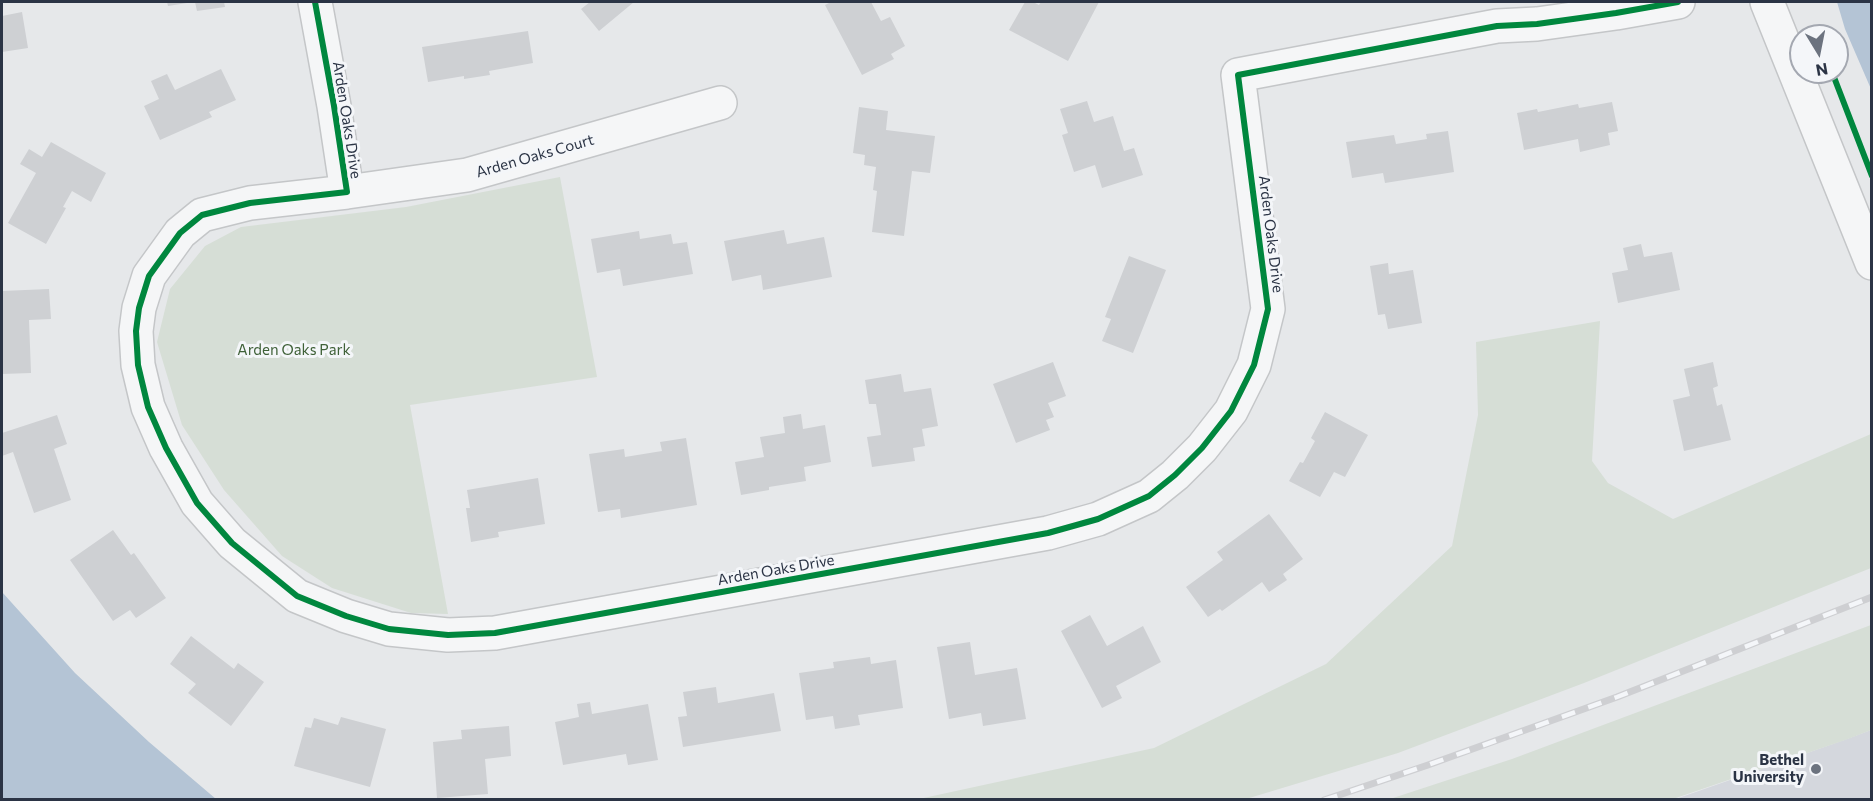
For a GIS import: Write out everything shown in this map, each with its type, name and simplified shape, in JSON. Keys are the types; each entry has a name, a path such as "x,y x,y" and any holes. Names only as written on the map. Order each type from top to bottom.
{"street":[{"name":"Arden Oaks Drive","path":"315,2 347,192 250,203 220,210 202,215 180,233 149,276 139,308 136,331 138,365 148,407 166,448 197,503 232,543 297,596 346,616 389,629 447,635 495,633 1048,533 1098,519 1149,496 1175,475 1202,448 1231,411 1254,365 1268,309 1238,75 1497,26 1537,24 1678,2"},
{"path":"1767,2 1872,263"},
{"name":"Arden Oaks Court","path":"347,192 467,175 720,103"}],"shaded area":[{"name":"Bethel University","path":"1871,730 1871,799 1673,800 1847,739"}],"green space":[{"name":"Arden Oaks Park","path":"560,177 597,377 410,405 448,614 411,613 332,588 282,556 224,490 182,425 157,342 170,289 205,246 241,227 406,207"},
{"path":"1600,321 1592,461 1608,483 1673,519 1871,434 1871,568 1584,683 1398,753 1246,799 919,799 1154,748 1326,664 1452,546 1478,415 1476,342"},
{"path":"1871,625 1871,730 1848,739 1673,799 1390,799 1512,759"}],"water":[{"path":"1837,2 1871,2 1871,89 1849,38 1849,24 1844,24"},
{"path":"2,592 75,673 149,742 216,799 2,799"}],"building":[{"path":"167,2 187,2 187,3 168,6"},
{"path":"195,2 224,2 225,7 197,11"},
{"path":"590,2 634,2 599,31 581,9"},
{"path":"831,2 871,2 881,21 890,17 905,46 891,54 894,59 862,75 825,5"},
{"path":"1025,2 1039,5 1041,2 1099,2 1068,61 1009,30"},
{"path":"22,12 28,48 2,52 2,16"},
{"path":"528,31 533,63 489,71 490,75 464,79 464,76 428,82 422,47"},
{"path":"221,69 236,100 209,112 212,117 160,140 144,106 159,99 151,81 167,74 175,90"},
{"path":"1087,101 1094,122 1113,116 1124,151 1134,148 1143,175 1102,188 1095,165 1074,172 1062,135 1068,133 1060,109"},
{"path":"1612,102 1618,131 1608,133 1610,145 1580,152 1578,139 1524,150 1517,113 1537,109 1538,112 1578,104 1579,108"},
{"path":"859,107 888,111 886,130 935,136 930,173 912,171 904,236 872,232 877,191 873,190 876,167 864,165 865,155 853,153"},
{"path":"1448,131 1454,172 1385,183 1383,173 1352,178 1346,142 1394,135 1396,144 1427,139 1426,134"},
{"path":"51,142 106,173 91,202 72,191 63,207 66,208 46,244 8,223 36,173 20,164 29,149 42,157"},
{"path":"784,230 787,244 824,237 832,277 763,290 761,275 732,281 724,241"},
{"path":"639,231 640,239 671,234 673,244 687,242 693,274 623,286 620,269 597,273 591,239"},
{"path":"1641,244 1644,257 1672,252 1680,290 1618,303 1612,273 1628,270 1623,248"},
{"path":"1129,256 1166,270 1133,353 1102,341 1111,319 1105,317"},
{"path":"1388,263 1389,274 1413,270 1422,323 1388,329 1385,314 1378,315 1370,266"},
{"path":"49,289 51,319 29,320 31,373 2,374 2,291"},
{"path":"1053,362 1066,396 1048,403 1054,417 1046,420 1050,430 1016,443 993,384"},
{"path":"1713,362 1718,386 1713,388 1717,406 1722,404 1731,440 1684,451 1673,400 1690,396 1684,369"},
{"path":"901,374 904,392 931,388 938,426 922,429 925,446 913,448 915,461 872,467 867,437 881,435 876,404 869,404 865,380"},
{"path":"1325,412 1368,435 1345,477 1334,472 1320,497 1289,481 1300,462 1303,463 1315,441 1311,438"},
{"path":"801,414 803,429 825,425 831,462 804,467 806,481 769,487 769,490 741,495 735,462 764,457 760,437 785,433 783,417"},
{"path":"57,415 67,444 54,449 71,500 34,513 13,452 2,456 2,433"},
{"path":"686,438 697,505 621,518 620,509 598,512 589,454 624,449 625,457 662,451 660,442"},
{"path":"538,478 545,524 498,532 499,537 471,542 466,508 470,508 467,490"},
{"path":"1269,514 1303,559 1283,574 1287,580 1269,592 1262,582 1222,611 1220,609 1208,617 1186,587 1223,560 1217,552"},
{"path":"113,530 131,555 134,553 166,598 136,618 130,610 113,621 70,560"},
{"path":"1090,615 1107,646 1143,626 1161,662 1116,686 1122,698 1102,708 1061,631"},
{"path":"191,636 234,669 238,663 264,682 231,726 188,693 196,684 170,664"},
{"path":"970,642 975,675 1017,668 1026,719 983,726 981,713 949,719 937,647"},
{"path":"870,657 871,664 896,660 903,708 858,715 860,725 835,729 833,716 806,720 799,673 834,668 833,662"},
{"path":"716,687 718,703 774,693 781,731 683,747 678,717 687,716 683,692"},
{"path":"590,702 592,714 648,704 658,760 628,765 626,754 563,765 555,722 579,717 577,704"},
{"path":"341,717 386,729 370,787 294,766 305,727 311,728 314,718 338,725"},
{"path":"509,726 511,756 485,759 488,794 437,798 433,742 462,739 461,730"}],"railway":[{"path":"1324,800 1617,697 1872,597"}],"cycle path":[{"path":"315,2 347,192 250,203 202,215 180,233 149,276 139,308 136,331 138,365 148,407 166,448 197,503 232,543 297,596 346,616 389,629 448,635 495,633 1048,533 1098,519 1149,496 1175,475 1202,448 1231,411 1254,365 1268,309 1238,75 1497,26 1537,24 1678,2"},
{"path":"1837,84 1872,176"}],"place":[{"name":"Bethel University","path":"1816,769"}]}
